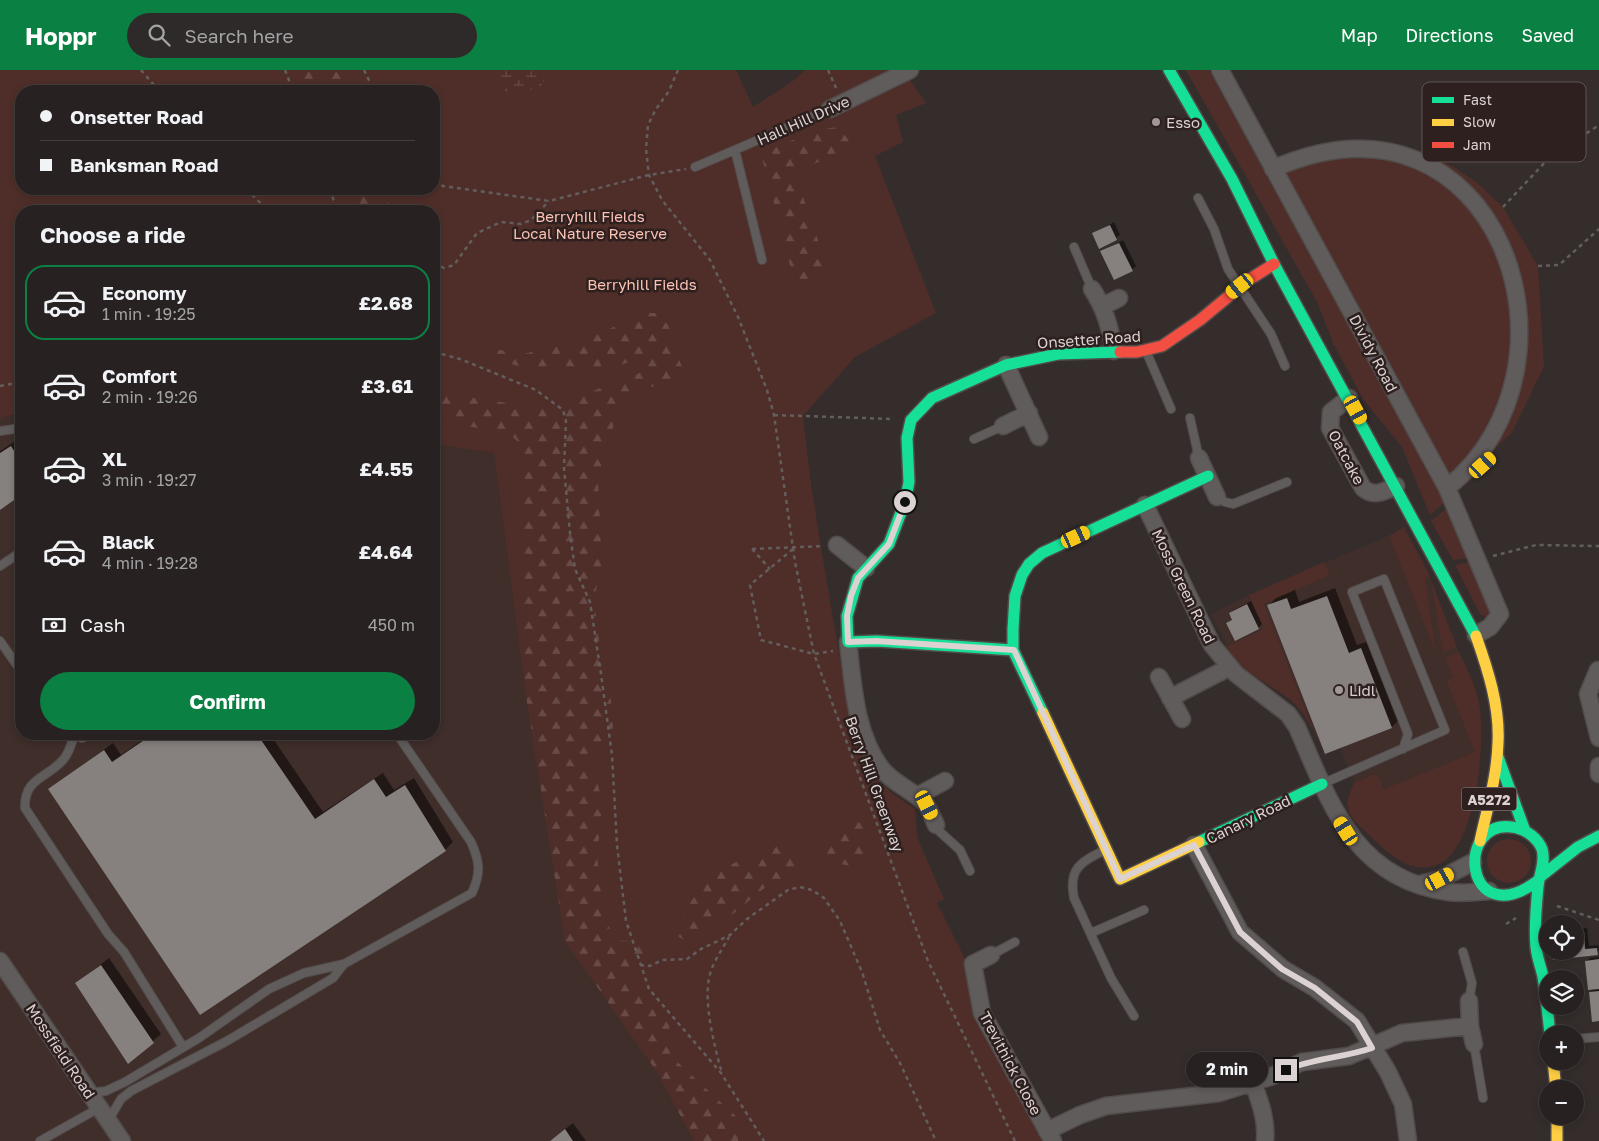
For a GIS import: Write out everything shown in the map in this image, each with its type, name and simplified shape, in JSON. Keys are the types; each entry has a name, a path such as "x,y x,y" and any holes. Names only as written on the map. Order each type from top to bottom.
{"street":[{"name":"Hall Hill Drive","path":"836,106 910,70"},
{"name":"A5272","path":"1169,70 1232,180 1274,264 1349,398 1476,635 1490,680 1498,757 1480,841 1473,862"},
{"name":"Dividy Road","path":"1220,70 1447,488 1500,614 1490,628 1476,635"},
{"path":"1273,169 1313,152 1360,146 1386,147 1422,155"},
{"path":"1444,162 1482,187"},
{"name":"Onsetter Road","path":"911,420 932,398 1006,365 1058,354 1145,350 1162,346 1178,336 1240,286 1274,264"},
{"path":"1092,289 1103,306 1110,324 1114,351"},
{"path":"1103,306 1119,298"},
{"path":"1006,365 1039,437"},
{"name":"Oatcake","path":"1349,398 1331,412 1330,428 1363,488 1369,493 1376,494 1396,486"},
{"path":"1003,426 1029,413"},
{"path":"911,420 907,438 909,482 905,502 889,544 858,578 851,596 847,616 848,642 857,712 868,744 881,768 895,782 927,805 936,825"},
{"path":"1447,488 1483,465 1506,440"},
{"path":"1200,458 1217,497"},
{"name":"Canary Road","path":"1208,476 1042,553 1028,566 1020,584 1012,616 1014,650 1120,879 1322,784"},
{"name":"Moss Green Road","path":"1145,505 1212,645 1236,674 1288,714 1297,727 1336,814 1360,847 1389,872 1402,880 1449,893 1500,897"},
{"path":"838,545 866,568"},
{"path":"848,642 876,641 1014,650"},
{"path":"1170,698 1230,667"},
{"path":"1598,670 1588,694 1599,738"},
{"path":"1159,677 1182,719"},
{"name":"A5272","path":"1498,757 1525,831"},
{"path":"1599,766 1599,774"},
{"path":"916,796 945,781"},
{"name":"A5272","path":"1480,841 1487,834 1506,827 1525,831 1549,845"},
{"path":"1416,885 1440,879 1473,862 1478,880 1500,897 1525,893 1578,846 1599,836"},
{"path":"1194,845 1240,932 1282,969 1315,988 1357,1022 1388,1072 1403,1104 1408,1141"},
{"path":"1549,1025 1536,945 1539,879 1549,845 1578,846"},
{"path":"1522,924 1536,945"},
{"name":"Trevithick Close","path":"991,955 970,957 982,1013 1050,1136"},
{"name":"Mossfield Road","path":"0,961 122,1141"},
{"path":"1469,1001 1470,1026 1474,1044"},
{"path":"1050,1136 1080,1115 1106,1106 1219,1093 1253,1082 1302,1062 1349,1056 1372,1048 1402,1033 1470,1026"},
{"path":"1253,1082 1262,1107 1266,1130 1265,1141"},
{"path":"1557,1125 1557,1141"}],"lane":[{"name":"Hall Hill Drive","path":"695,168 836,106"},
{"path":"735,150 762,260"},
{"path":"1198,198 1214,229 1228,269 1271,334 1285,366"},
{"path":"1074,247 1092,289"},
{"path":"1145,350 1171,409"},
{"path":"1190,418 1200,458"},
{"path":"974,439 1003,426"},
{"path":"0,432 15,429"},
{"path":"1217,497 1233,504 1287,482"},
{"path":"0,566 15,556"},
{"path":"1322,784 1403,749 1445,730 1384,579 1352,592 1408,734 1403,749"},
{"path":"0,642 15,663"},
{"path":"71,740 65,758 28,786 25,795 25,808 108,934 124,952 183,1047"},
{"path":"89,1093 106,1091 126,1082 277,985 326,966 344,964 472,893 479,878 478,856 471,842 401,740"},
{"path":"936,825 940,832 960,850 970,872"},
{"path":"1106,849 1079,865 1073,875 1074,898 1111,978 1134,1016"},
{"path":"1091,933 1144,910"},
{"path":"991,955 1015,942"},
{"path":"1463,952 1472,983 1469,1001"},
{"path":"40,1141 104,1114 131,1091 227,1041 333,978 344,964"},
{"path":"1584,1039 1599,1037"},
{"path":"1474,1044 1483,1098"}],"path":[{"path":"141,70 154,85"},
{"path":"285,70 291,85"},
{"path":"364,70 371,85"},
{"path":"649,176 646,150 648,125 656,108 669,91 678,70"},
{"path":"828,70 836,106"},
{"path":"1586,134 1599,125"},
{"path":"1503,207 1545,162"},
{"path":"440,185 549,201 649,176 695,168"},
{"name":"Berry Hill Greenway","path":"649,176 662,200 710,260 738,317 767,390 774,415 793,549 814,654 928,961 1015,1141"},
{"path":"252,195 262,205"},
{"path":"440,266 444,268 454,266 477,233 501,222 521,224 531,220 549,201"},
{"path":"1538,266 1559,265 1599,229"},
{"path":"440,354 460,359 536,390 563,410 566,421 564,468 571,542 575,569 590,602 612,755 617,845 626,921 649,989 721,1073 764,1141"},
{"path":"0,386 15,383"},
{"path":"774,415 911,420"},
{"path":"1477,560 1536,544 1599,546"},
{"path":"770,569 752,550 838,545"},
{"path":"793,549 750,585 761,640 814,654"},
{"path":"640,965 650,966 662,960 687,959 701,949 730,935 788,890 800,887 812,890 824,898 840,921 862,972 880,1030 900,1063 936,1141"},
{"path":"721,1073 713,1042 708,985 714,963 730,935"}],"shaded area":[{"path":"15,414 15,740 440,740 440,445 494,453 525,690 657,1072 694,1141 0,1141 0,418"},
{"path":"1404,527 1430,576 1459,652 1445,657 1453,677 1446,680 1476,752 1384,789 1377,773 1354,783 1340,748 1325,754 1302,711 1292,701 1243,669 1233,659 1211,614 1249,595 1388,536"}],"green space":[{"name":"Berryhill Fields","path":"0,70 736,70 753,107 793,81 805,70 903,70 926,103 896,115 903,142 875,156 936,313 855,357 803,416 809,470 844,683 855,733 873,773 889,790 915,809 917,837 944,899 937,903 969,967 1044,1141 694,1141 657,1072 565,941 525,690 494,453 440,445 440,205 15,205 15,414 0,418"},
{"path":"300,70 356,70 363,85 305,85"},
{"path":"489,70 548,70 542,85 520,95 505,91"},
{"path":"1186,70 1209,70 1445,502 1430,515 1402,447 1363,399 1333,343 1317,302"},
{"path":"840,127 852,146 795,173 829,273 796,288 761,154 818,129"},
{"path":"1361,145 1386,147 1422,155 1422,162 1444,162 1475,181 1503,207 1538,266 1544,367 1511,434 1447,488 1273,169"},
{"path":"356,195 386,195 389,205 356,205"},
{"path":"643,313 657,313 669,326 683,368 678,381 646,388 622,406 614,418 612,438 603,458 598,481 602,567 597,582 596,616 613,714 613,737 592,762 603,805 597,854 603,915 615,940 655,943 626,970 639,993 669,1020 671,1056 739,1119 738,1141 694,1141 657,1072 565,941 525,690 522,541 523,447 511,435 440,420 440,393 546,409 650,369 641,359 594,372 541,371 485,358 478,346 523,354 586,340"},
{"path":"1447,508 1469,558 1453,560 1431,521"},
{"path":"1404,527 1430,576 1425,578 1436,653 1389,536"},
{"path":"1324,562 1330,575 1264,604 1312,728 1291,700 1248,671 1227,647 1264,629 1249,595"},
{"path":"1471,562 1490,612 1486,617 1480,614 1455,565"},
{"path":"1431,581 1457,647 1443,652"},
{"path":"1459,652 1477,694 1480,711 1480,758 1472,810 1464,833 1454,851 1441,863 1431,867 1411,865 1393,856 1359,826 1349,812 1348,798 1354,783 1377,773 1384,789 1475,752 1446,680 1453,677 1445,657"},
{"path":"855,820 865,826 866,847 858,861 852,865 845,865 836,861 827,853 829,840 846,821"},
{"path":"1505,839 1513,839 1525,845 1531,861 1525,877 1513,883 1505,883 1493,877 1487,865 1487,857 1493,845"},
{"path":"770,844 789,847 798,858 791,875 763,889 733,914 701,930 686,941 677,936 686,909 708,877"}],"building":[{"path":"1110,225 1117,240 1099,249 1092,233"},
{"path":"1119,243 1133,271 1114,280 1100,251"},
{"path":"11,446 15,452 15,499 0,510 0,453"},
{"name":"Lidl","path":"1327,596 1349,653 1361,648 1392,728 1325,754 1267,605 1287,598 1291,609"},
{"path":"1247,604 1259,629 1235,641 1226,623 1232,620 1229,613"},
{"path":"144,740 261,740 315,819 374,779 386,797 405,785 446,851 200,1015 48,789 104,750 112,762"},
{"path":"1584,931 1585,949 1597,948 1598,955 1584,957"},
{"path":"1599,959 1599,989 1588,990 1585,961"},
{"path":"101,965 154,1043 128,1064 75,983"},
{"path":"1599,991 1599,1021 1592,1022 1589,992"},
{"path":"565,1129 573,1141 550,1141"}],"traffic: fast":[{"path":"1169,70 1232,179 1274,264 1476,636"},
{"path":"1013,650 877,641 848,642 847,616 858,578 889,544 905,502 909,482 907,438 911,420 932,398 1006,365 1058,354 1120,352"},
{"path":"1043,713 1013,650 1015,596 1022,575 1029,564 1042,553 1208,476"},
{"path":"1498,757 1525,831"},
{"path":"1199,842 1322,784"},
{"path":"1539,880 1514,894 1495,894 1482,885 1476,870 1476,853 1483,838 1496,828 1517,828 1532,836 1542,849 1543,859 1537,894 1535,940 1543,977 1549,1025"},
{"path":"1540,877 1578,847 1599,836"}],"traffic: slow":[{"path":"1476,636 1492,689 1498,729 1496,768 1480,841"},
{"path":"1043,713 1120,879 1199,842"},
{"path":"1554,1070 1555,1080"},
{"path":"1557,1125 1557,1141"}],"traffic: jam":[{"path":"1120,352 1137,352 1162,346 1200,320 1247,281 1274,264"}],"place":[{"name":"Esso","path":"1156,122"},
{"name":"Lidl","path":"1339,690"}],"route":[{"path":"905,502 889,544 858,578 851,596 847,616 848,642 876,641 1014,650 1120,879 1194,845 1229,916 1240,932 1282,969 1315,988 1357,1022 1372,1048 1349,1056 1302,1062 1286,1070"}],"park label":[{"name":"Berryhill Fields Local Nature Reserve","path":"590,224"}]}
